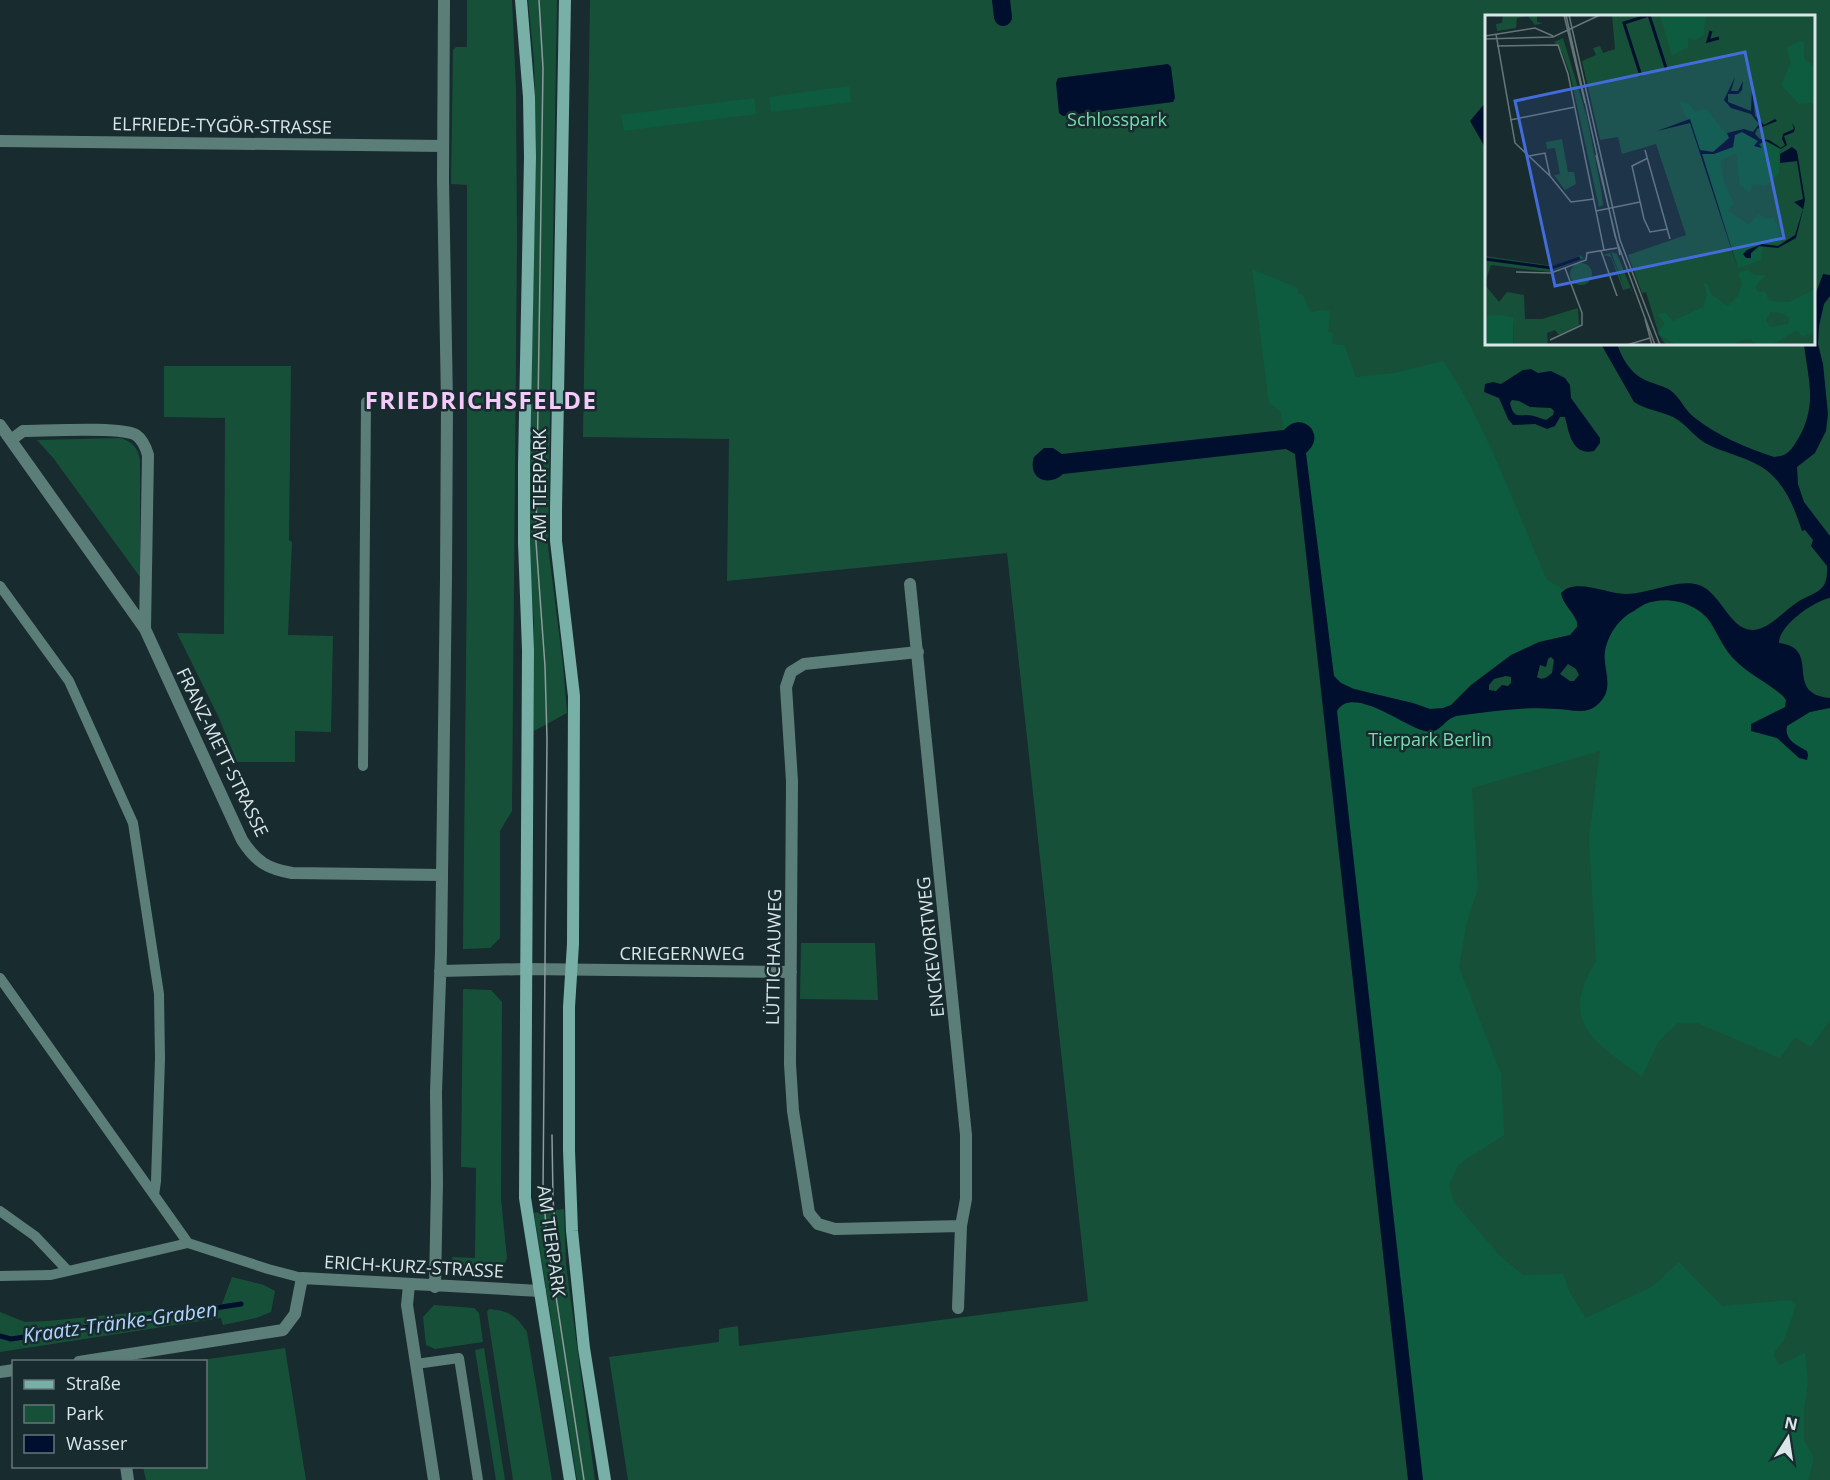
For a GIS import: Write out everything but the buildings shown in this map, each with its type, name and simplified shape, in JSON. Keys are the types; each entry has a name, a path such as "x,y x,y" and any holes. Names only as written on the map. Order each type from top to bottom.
{"main road":[{"name":"AM TIERPARK","path":"521,0 529,97 530,157 524,465 528,650 525,1198 570,1480"},
{"name":"AM TIERPARK","path":"565,0 556,541 574,696 569,1150 572,1230 584,1348 605,1480"}],"street":[{"path":"435,1287 447,426 443,146 444,0"},
{"name":"ELFRIEDE-TYGÖR-STRASSE","path":"0,141 443,146"},
{"name":"FRANZ-METT-STRASSE","path":"0,424 145,629 242,840 259,861 272,870 292,873 442,875"},
{"name":"FRANZ-METT-STRASSE","path":"11,440 23,431 110,430 137,435 145,445 148,455 145,629"},
{"name":"ENCKEVORTWEG","path":"910,584 966,1135 966,1199 961,1226 958,1308"},
{"name":"LÜTTICHAUWEG","path":"918,652 804,664 791,672 786,687 792,781 790,1064 793,1111 809,1213 818,1224 835,1229 961,1226"},
{"path":"440,971 572,970"},
{"name":"CRIEGERNWEG","path":"572,970 791,972"},
{"name":"ERICH-KURZ-STRASSE","path":"109,1360 283,1330 295,1314 302,1278 540,1291"},
{"path":"409,1285 407,1305 434,1480"}],"lane":[{"path":"363,766 366,402"},
{"path":"0,586 69,681 134,823 159,994 160,1059 154,1195"},
{"path":"0,978 188,1243"},
{"path":"0,1211 35,1236 68,1271"},
{"path":"0,1276 51,1275 188,1243 302,1278"},
{"path":"416,1364 459,1358 478,1480"}],"green space":[{"path":"467,0 512,0 516,90 517,240 512,811 500,831 500,938 490,948 463,949 467,571 467,185 451,184 453,50 456,47 467,47"},
{"path":"528,0 557,0 548,546 567,713 534,731 534,623 528,545 536,141 534,61"},
{"name":"Tierpark Berlin","path":"590,0 1830,0 1830,1480 628,1480 609,1357 719,1342 719,1329 738,1326 739,1346 1088,1301 1007,553 727,581 729,439 583,437"},
{"path":"849,86 851,102 771,112 769,97"},
{"path":"754,98 756,114 624,131 621,115"},
{"path":"1252,269 1298,288 1298,293 1303,295 1311,313 1321,310 1330,311 1328,332 1333,333 1332,344 1344,345 1356,377 1395,373 1443,361 1459,385 1487,439 1547,580 1565,590 1561,593 1577,622 1577,627 1570,635 1539,642 1511,655 1471,685 1451,705 1443,708 1430,709 1382,697 1347,686 1337,680 1333,671 1306,453 1284,430 1281,412 1269,403"},
{"path":"164,366 291,366 289,540 292,542 288,635 333,636 331,732 295,731 295,762 237,762 218,716 177,633 224,634 225,418 164,417"},
{"path":"120,438 134,446 140,460 140,577 54,459 37,440"},
{"path":"1660,601 1689,605 1699,611 1735,660 1786,700 1785,707 1760,720 1751,731 1777,738 1807,760 1808,755 1788,736 1787,726 1810,712 1830,708 1830,1021 1810,1047 1795,1037 1780,1058 1697,1023 1678,1023 1658,1042 1642,1077 1596,1041 1581,1016 1580,1001 1585,983 1596,961 1589,837 1600,751 1472,788 1478,888 1467,921 1459,967 1501,1074 1504,1135 1459,1164 1449,1185 1454,1202 1501,1257 1523,1275 1563,1274 1570,1293 1586,1318 1653,1286 1679,1262 1722,1306 1790,1300 1796,1305 1784,1340 1773,1354 1779,1365 1805,1353 1808,1383 1804,1411 1804,1440 1814,1458 1808,1480 1423,1480 1337,711 1344,704 1354,702 1366,704 1416,728 1435,731 1456,716 1482,712 1535,708 1588,710 1598,703 1607,688 1605,654 1613,630 1631,611 1648,603"},
{"path":"801,943 875,943 878,1000 800,999"},
{"path":"463,989 491,990 502,1002 501,1199 507,1258 502,1268 460,1271 453,1267 452,1257 475,1258 476,1168 461,1167"},
{"path":"564,1209 566,1264 595,1480 577,1480 534,1213"},
{"path":"232,1277 264,1285 275,1291 271,1312 256,1318 223,1325 221,1318 0,1352 0,1312 25,1322 222,1304"},
{"path":"434,1305 474,1308 479,1313 483,1342 435,1349 426,1345 423,1317"},
{"path":"489,1309 511,1315 527,1332 552,1480 513,1480 487,1312"},
{"path":"285,1348 306,1480 146,1480 143,1468 207,1468 207,1360 201,1360"},
{"path":"484,1348 505,1480 496,1480 475,1350"}],"water":[{"path":"1168,64 1171,67 1175,98 1173,102 1063,116 1059,113 1056,83 1058,78"},
{"path":"1485,103 1485,147 1470,121"},
{"path":"1823,274 1830,275 1830,296 1824,304 1818,344 1823,364 1828,414 1826,431 1815,453 1797,467 1798,484 1804,502 1830,536 1830,598 1798,615 1785,629 1779,643 1792,647 1799,653 1804,680 1808,688 1816,695 1830,698 1830,708 1810,712 1787,726 1789,738 1807,751 1807,760 1799,758 1777,738 1751,731 1751,724 1785,707 1786,700 1783,696 1747,671 1732,657 1711,623 1698,610 1681,603 1663,600 1645,604 1624,618 1615,628 1605,651 1606,693 1602,700 1591,709 1582,711 1518,709 1456,716 1435,731 1416,728 1366,704 1354,702 1344,704 1337,711 1423,1480 1408,1480 1295,454 1286,449 1063,474 1051,480 1040,479 1036,475 1033,470 1034,457 1044,448 1053,448 1062,454 1284,430 1291,424 1305,423 1313,432 1314,439 1306,453 1334,676 1341,683 1354,689 1430,709 1443,708 1451,705 1471,685 1511,655 1539,642 1570,635 1577,627 1577,622 1562,597 1561,593 1568,588 1584,587 1627,594 1691,583 1708,590 1737,623 1754,630 1766,626 1799,601 1824,586 1827,566 1811,546 1813,540 1805,530 1802,531 1790,500 1771,474 1762,467 1704,442 1673,417 1634,402 1602,345 1617,345 1624,360 1635,373 1645,380 1670,390 1692,415 1713,430 1733,441 1774,457 1789,452 1804,426 1810,403 1804,345 1815,345 1815,295","holes":["1551,657 1554,660 1552,673 1543,679 1537,677 1540,665 1546,667 1548,659","1568,664 1576,669 1579,675 1574,681 1560,674","1511,677 1511,683 1508,686 1502,685 1496,691 1489,690 1489,685 1494,679"]},
{"path":"1531,369 1538,373 1551,371 1565,378 1570,385 1571,398 1600,438 1600,443 1594,451 1587,452 1576,447 1570,436 1565,417 1560,417 1555,426 1547,429 1535,424 1513,425 1499,398 1484,392 1485,384 1493,382 1501,384 1523,370","holes":["1512,400 1530,407 1551,408 1554,411 1553,415 1546,420 1517,415 1513,412 1510,403"]}],"waterway":[{"path":"1001,0 1003,17"},
{"name":"Kraatz-Tränke-Graben","path":"0,1336 11,1339 241,1304"}],"tram line":[{"path":"539,0 543,68 536,542 545,666 547,739 543,1191 547,1237 584,1480"},
{"path":"552,1135 556,1240"}],"district":[{"name":"FRIEDRICHSFELDE","path":"481,399"}],"park label":[{"name":"Schlosspark","path":"1117,119"}]}
